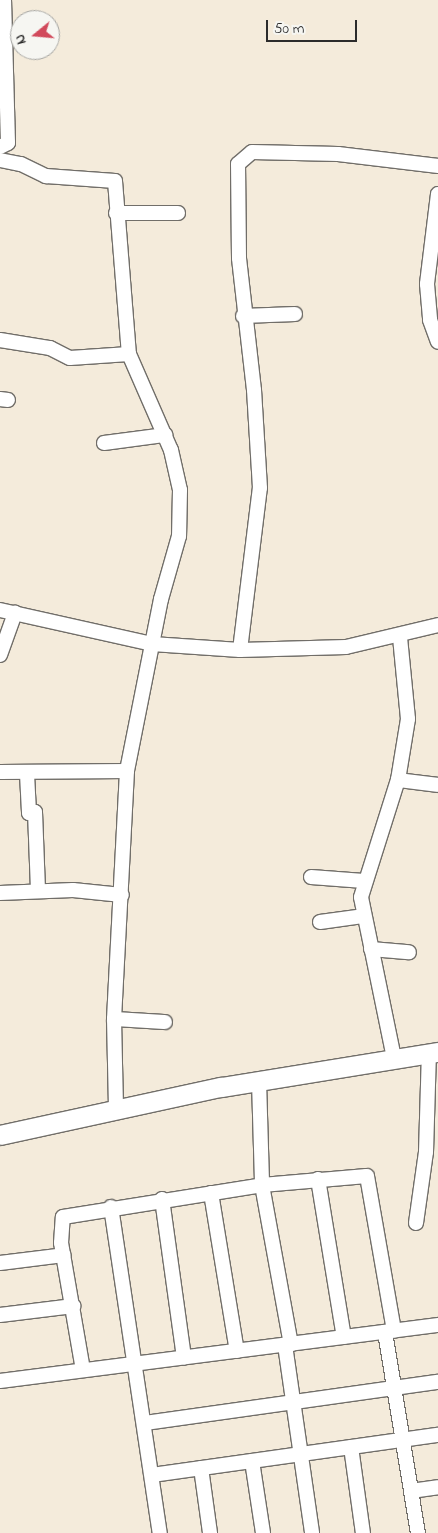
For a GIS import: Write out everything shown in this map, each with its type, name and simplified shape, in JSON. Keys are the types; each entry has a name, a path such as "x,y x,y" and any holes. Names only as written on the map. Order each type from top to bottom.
{"main road":[{"path":"0,1135 116,1109 259,1081 433,1053"}],"street":[{"path":"0,147 8,143 4,0"},
{"path":"240,650 260,488 254,390 243,316 238,164 246,154 338,154 438,166"},
{"path":"0,160 21,164 46,176 115,181 116,214 129,354 165,435 176,468 181,524 152,644 127,771 114,1019 116,1109"},
{"path":"438,194 430,320 438,342"},
{"path":"116,214 178,213"},
{"path":"243,316 295,314"},
{"path":"0,340 50,348 70,358 129,354"},
{"path":"104,443 165,435"},
{"path":"0,610 152,644 240,650 346,647 400,637 438,625"},
{"path":"0,655 15,613"},
{"path":"394,1058 363,916 364,882 398,780 409,695 400,637"},
{"path":"0,772 26,774 127,771"},
{"path":"26,774 29,813 35,812 38,891"},
{"path":"398,780 438,785"},
{"path":"311,877 364,882"},
{"path":"0,893 38,891 122,895"},
{"path":"320,922 363,916"},
{"path":"371,949 409,952"},
{"path":"114,1019 165,1022"},
{"path":"416,1223 426,1152 433,1053"},
{"path":"259,1081 262,1185 288,1344 312,1533"},
{"path":"83,1370 64,1255 63,1217 162,1199 361,1174 369,1179 390,1331 402,1440 418,1533"},
{"path":"318,1179 344,1337"},
{"path":"212,1193 237,1351"},
{"path":"162,1199 184,1357"},
{"path":"111,1207 145,1423 160,1533"},
{"path":"0,1263 64,1255"},
{"path":"0,1315 73,1306"},
{"path":"0,1381 438,1325"},
{"path":"145,1423 438,1382"},
{"path":"152,1475 438,1435"},
{"path":"351,1447 363,1533"},
{"path":"252,1461 263,1533"},
{"path":"200,1468 210,1533"},
{"path":"411,1491 438,1487"}]}
